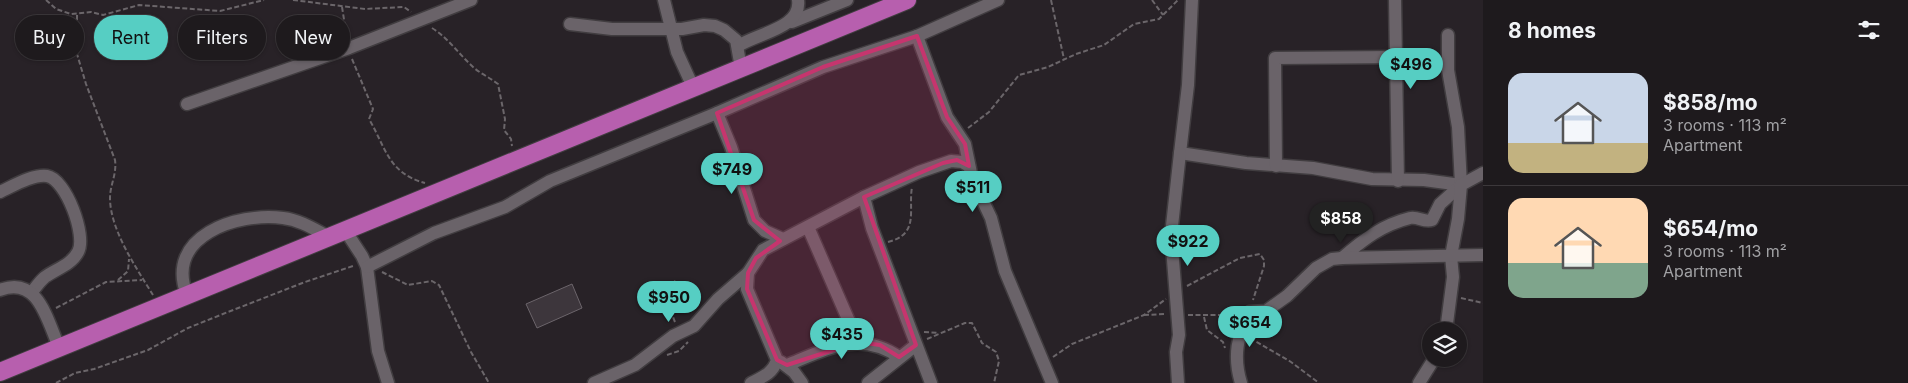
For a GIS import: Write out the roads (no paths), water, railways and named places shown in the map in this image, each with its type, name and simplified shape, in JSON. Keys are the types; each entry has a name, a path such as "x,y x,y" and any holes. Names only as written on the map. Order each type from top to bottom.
{"highway":[{"path":"0,372 907,0"}],"street":[{"path":"187,104 349,48 471,0"},
{"path":"664,0 677,52 692,88"},
{"path":"792,22 799,9 798,0"},
{"path":"738,46 747,40 847,0"},
{"path":"370,266 434,233 505,208 550,181 717,113 823,66 917,36 998,0"},
{"path":"1178,383 1176,352 1179,335 1171,235 1188,86 1192,0"},
{"path":"1395,0 1398,181"},
{"path":"570,24 612,29 671,29 715,26 732,35 738,46 740,68"},
{"path":"1447,322 1453,277 1451,256 1458,219 1461,185 1458,127 1448,70 1448,35"},
{"path":"917,36 947,117 959,132 965,144 978,192 994,228 1009,284 1052,383"},
{"path":"1276,166 1275,58 1397,57"},
{"path":"717,113 731,147 763,250"},
{"path":"1180,153 1276,166 1313,168 1363,178 1398,181 1424,180 1461,185"},
{"path":"594,383 635,365 673,336 694,326 718,299 748,273 763,250 864,197 919,172 951,161 962,162 970,166"},
{"path":"1342,258 1367,236 1388,224 1414,218 1426,222 1432,220 1440,204 1461,185 1483,173"},
{"path":"0,192 36,177 50,176 56,181 68,199 80,228 81,244 77,253 69,263 44,278 32,292"},
{"path":"864,197 878,244 931,383"},
{"path":"186,295 180,276 184,259 198,240 214,229 243,221 284,218 308,225 329,237"},
{"path":"754,220 765,231 783,239"},
{"path":"808,227 858,342"},
{"path":"345,230 370,266 378,351 388,383"},
{"path":"1241,383 1236,358 1241,331 1250,312 1266,311 1316,268 1332,259 1483,255"},
{"path":"748,273 746,289 751,303 782,362 802,383"},
{"path":"0,290 18,286 32,292 42,307 59,347"},
{"path":"751,383 782,362 858,342 880,345 899,357"},
{"path":"868,383 916,345"},
{"path":"1419,383 1429,367"}]}
